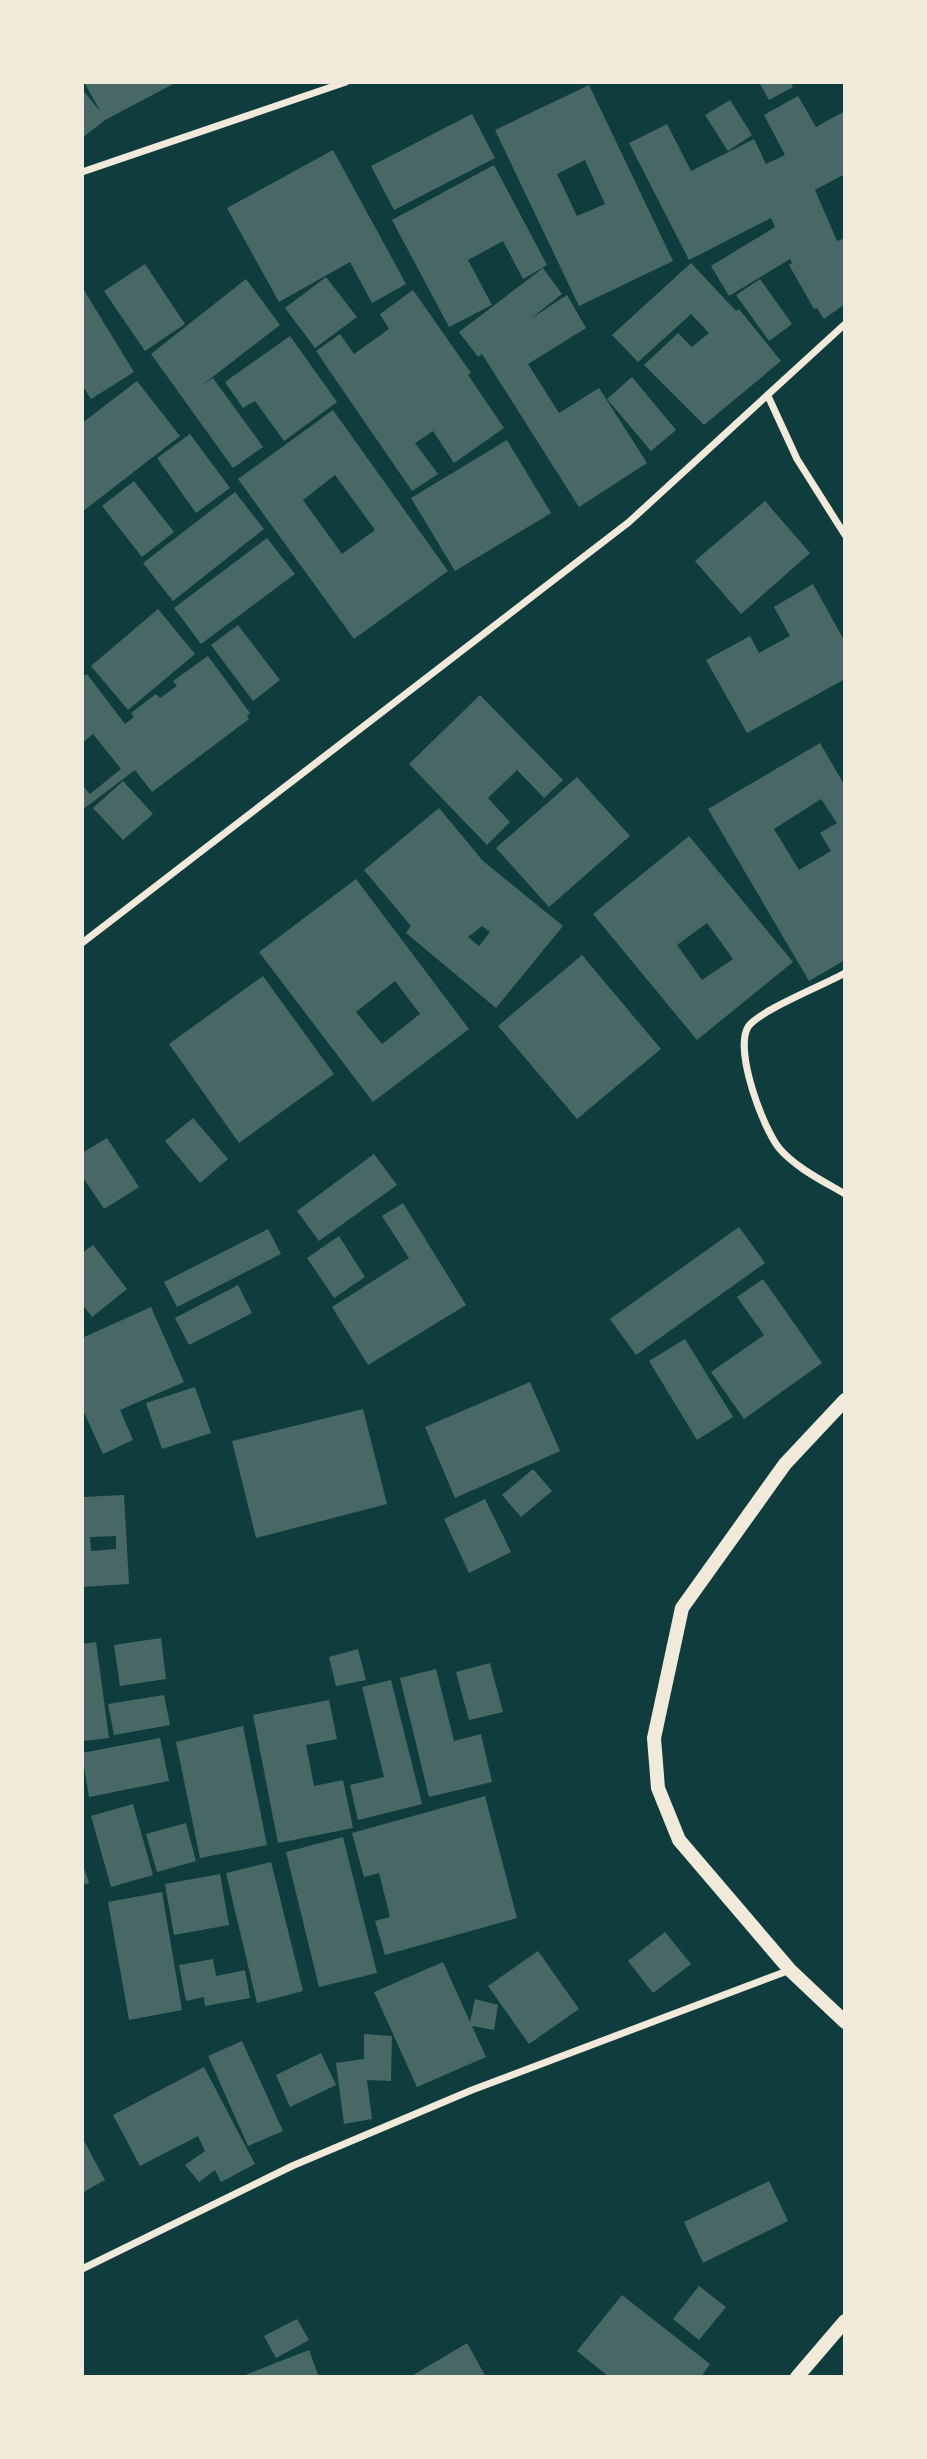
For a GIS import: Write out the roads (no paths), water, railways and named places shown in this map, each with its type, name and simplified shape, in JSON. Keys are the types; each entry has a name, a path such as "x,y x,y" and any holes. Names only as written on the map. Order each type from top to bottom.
{"main road":[{"path":"845,1400 785,1464 682,1608 654,1738 658,1788 679,1840 790,1970 845,2022"},
{"path":"797,2377 845,2321"}],"street":[{"path":"82,172 346,82"},
{"path":"82,943 629,522 845,324"},
{"path":"768,396 797,458 845,535"},
{"path":"845,973 759,1015 746,1029 746,1059 755,1102 779,1147 804,1170 845,1194"},
{"path":"82,2269 292,2166 446,2101 790,1970"}]}
